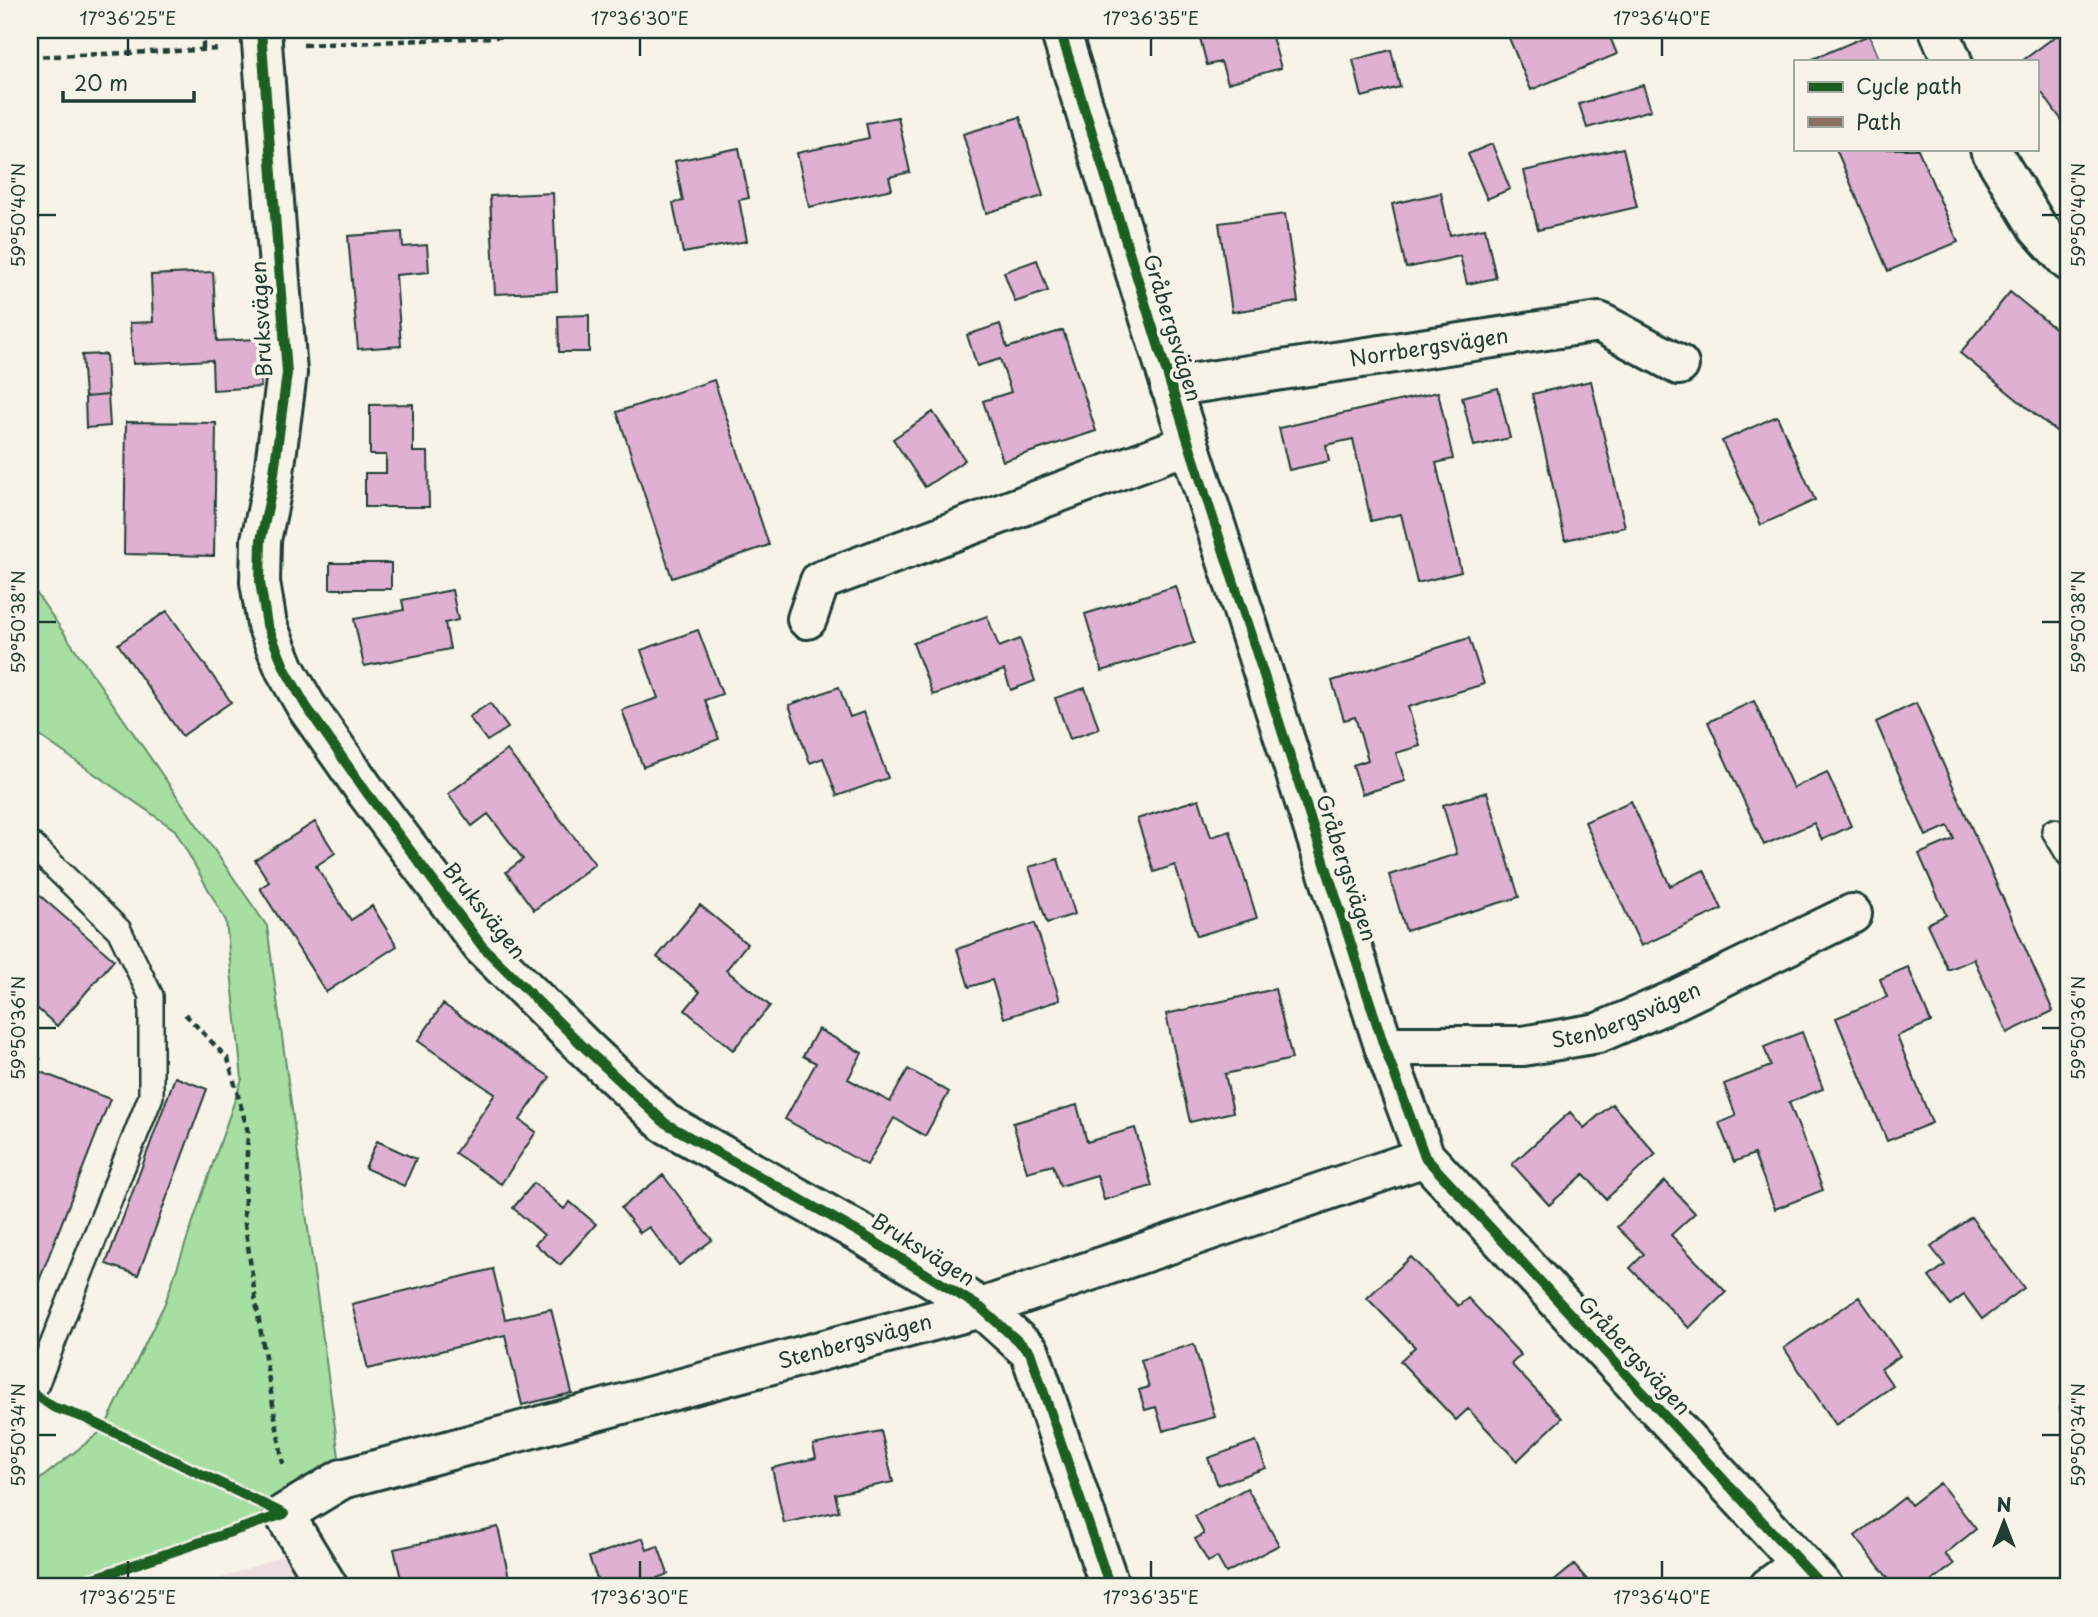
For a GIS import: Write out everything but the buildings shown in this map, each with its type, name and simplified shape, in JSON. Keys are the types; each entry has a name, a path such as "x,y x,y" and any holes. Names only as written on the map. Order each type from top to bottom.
{"street":[{"name":"Gråbergsvägen","path":"1059,30 1170,387 1384,1046 1425,1157 1812,1576"},
{"path":"1939,30 1952,60"},
{"name":"Bruksvägen","path":"262,38 287,373 272,488 261,540 260,582 267,625 285,669 306,706 367,793 482,946 665,1123 862,1234 981,1308 1030,1352 1110,1587"},
{"path":"1991,150 2038,228 2068,261"},
{"name":"Norrbergsvägen","path":"1170,387 1599,322 1679,365"},
{"path":"807,619 820,580 1189,444"},
{"name":"Stenbergsvägen","path":"1384,1046 1523,1046 1598,1033 1675,1000 1852,914"},
{"name":"Stenbergsvägen","path":"284,1514 342,1479 981,1308 1425,1157"},
{"path":"284,1514 327,1587"},
{"path":"1769,1587 1812,1576"}],"lane":[{"path":"2054,831 2068,854"},
{"path":"30,843 119,930 151,996 151,1096 33,1393 30,1394"}],"path":[{"path":"203,30 203,49"},
{"path":"30,57 203,49 262,38 659,30"},
{"path":"151,996 189,1016 228,1059 248,1132 244,1217 284,1465 284,1514"}],"shaded area":[{"path":"286,1554 303,1587 198,1587"}],"green space":[{"path":"30,584 267,926 342,1479 284,1514 84,1587 30,1587 30,1487 104,1429 165,1303 242,1079 226,921 175,830 30,729"}],"marked path":[{"path":"30,1072 38,1056"}],"cycle path":[{"path":"261,30 287,373 272,488 261,540 260,582 267,625 285,669 306,706 367,793 482,946 665,1123 862,1234 981,1308 1030,1352 1110,1587"},
{"path":"1060,30 1189,444 1384,1046 1425,1157 1823,1587"},
{"path":"33,1393 53,1407 85,1418 284,1514"},
{"path":"68,1587 284,1514"}]}
